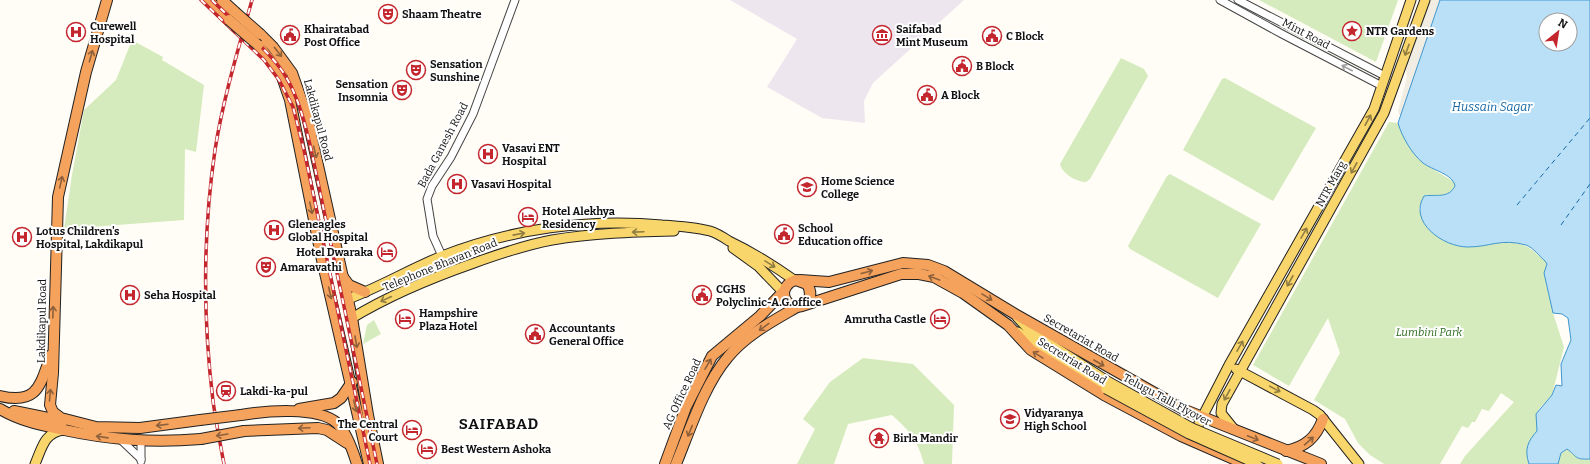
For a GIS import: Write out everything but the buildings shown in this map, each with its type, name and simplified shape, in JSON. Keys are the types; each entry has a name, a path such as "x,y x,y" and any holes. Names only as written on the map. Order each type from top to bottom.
{"highway":[{"name":"Lakdikapul Road","path":"108,0 86,72 58,197 52,351 53,373 50,405 53,412 61,418 73,422 118,428 140,428 241,415 285,412 334,403 341,398 350,386 360,366"},
{"name":"Lakdikapul Road","path":"208,0 260,34 285,62 295,80 307,116 348,299 378,464"},
{"name":"Lakdikapul Road","path":"222,0 232,16 281,74 290,100 302,163 368,464"},
{"name":"Secretariat Road","path":"829,282 904,263 928,265 944,270 1015,314 1116,372 1201,417 1320,464"},
{"name":"Secretriat Road","path":"801,306 901,274 919,274 934,277 947,283 1008,325 1031,350 1041,357 1104,395 1190,440 1245,464"},
{"path":"342,275 349,285 365,292"},
{"path":"795,280 807,284 810,288 810,298 801,306 793,307 786,301 783,292 787,284 795,280 829,282 825,290 830,297"},
{"name":"AG Office Road","path":"665,464 686,407 712,356 760,316 783,292"},
{"name":"AG Office Road","path":"676,464 715,374 728,356 769,323 801,306"},
{"path":"0,396 16,398 35,392 40,386 52,351"},
{"path":"0,408 73,422"},
{"path":"0,408 33,423 121,440 140,442 200,438 244,431 318,428 327,430 337,435 351,447"},
{"name":"Lakdikapul Road","path":"285,412 320,414 330,418 338,424 351,447 357,464"},
{"path":"1286,451 1299,448 1314,438 1323,419"}],"main road":[{"name":"NTR Marg","path":"1190,440 1229,365 1374,109 1411,0"},
{"name":"NTR Marg","path":"1237,432 1224,418 1220,408 1384,113 1425,0"},
{"name":"Telephone Bhavan Road","path":"348,299 442,256 507,237 553,228 598,223 632,222 689,227 712,232 775,266 795,280"},
{"name":"Telephone Bhavan Road","path":"352,318 370,306 446,273 510,250 550,241 600,234 677,231 712,238 736,250 758,266 783,292"},
{"path":"365,292 370,306"},
{"name":"Telugu Talli Flyover","path":"1015,314 1030,331 1107,385 1192,428 1278,464"},
{"name":"Telugu Talli Flyover","path":"1008,325 1189,434 1257,464"},
{"path":"1229,365 1313,410 1323,419 1359,464"},
{"path":"33,423 40,428 44,435 44,443"},
{"path":"35,464 48,436 55,431 63,430"}],"street":[{"name":"Bada Ganesh Road","path":"442,256 433,236 427,199 432,186 454,152 473,114 515,0"},
{"name":"Mint Road","path":"1220,0 1382,86"},
{"name":"Mint Road","path":"1238,0 1385,76"},
{"path":"121,440 141,462"},
{"path":"140,442 141,462"}],"shaded area":[{"path":"730,0 964,0 873,83 864,101 865,123 822,118 767,87 797,39"},
{"path":"1430,0 1440,0 1401,119 1398,111 1407,77 1406,70"}],"green space":[{"name":"NTR Gardens","path":"1259,0 1398,0 1376,62"},
{"path":"132,40 163,57 162,60 204,85 196,152 185,149 184,220 64,229 84,110 116,80"},
{"path":"1121,58 1144,69 1148,76 1090,179 1086,182 1078,181 1070,177 1061,168 1060,164"},
{"path":"1225,78 1316,128 1273,201 1183,150 1222,79"},
{"name":"Lumbini Park","path":"1389,122 1398,123 1411,148 1423,163 1454,182 1454,188 1449,194 1424,196 1419,209 1434,233 1446,241 1460,245 1501,242 1527,246 1547,264 1544,273 1553,313 1564,347 1552,395 1539,409 1537,431 1528,460 1529,464 1460,464 1465,456 1514,402 1501,393 1489,411 1482,409 1475,422 1472,422 1468,428 1462,426 1440,464 1384,464 1370,455 1358,443 1345,419 1314,400 1340,353 1328,318 1289,386 1253,365"},
{"path":"1170,174 1261,224 1218,298 1130,249 1128,246 1167,176"},
{"path":"374,320 381,334 363,344 367,325"},
{"path":"863,358 913,364 954,405 952,464 924,464 916,443 904,426 892,415 848,424 834,464 797,464 815,429 803,419 830,382"},
{"path":"1568,449 1584,460 1590,459 1590,464 1558,464 1561,453"}],"water":[{"name":"Hussain Sagar","path":"1440,0 1590,0 1590,459 1578,458 1567,449 1561,453 1558,464 1529,464 1527,450 1531,438 1537,431 1536,414 1552,395 1556,385 1562,386 1561,364 1571,340 1568,318 1562,314 1553,313 1544,273 1547,264 1534,250 1526,245 1509,242 1476,247 1458,246 1439,238 1431,231 1424,224 1421,215 1420,206 1424,196 1446,194 1449,193 1455,186 1446,175 1423,163 1415,155 1402,134 1398,123"}],"ferry route":[{"path":"1517,205 1590,118"},
{"path":"1561,225 1590,184"}],"railway":[{"path":"201,0 264,60 279,80 293,107 304,150 370,464"},
{"path":"212,0 252,37 280,67 291,85 298,103 311,149 377,464"},
{"path":"224,464 213,401 207,339 206,244 211,181 222,112 252,0"}],"place":[{"name":"Shaam Theatre","path":"388,14"},
{"name":"NTR Gardens","path":"1352,31"},
{"name":"Curewell Hospital","path":"76,32"},
{"name":"Khairatabad Post Office","path":"290,35"},
{"name":"Saifabad Mint Museum","path":"882,35"},
{"name":"C Block","path":"992,36"},
{"name":"B Block","path":"962,66"},
{"name":"Sensation Sunshine","path":"416,70"},
{"name":"Sensation Insomnia","path":"402,90"},
{"name":"A Block","path":"927,95"},
{"name":"Vasavi ENT Hospital","path":"488,154"},
{"name":"Vasavi Hospital","path":"457,184"},
{"name":"Home Science College","path":"807,187"},
{"name":"Hotel Alekhya Residency","path":"528,217"},
{"name":"Gleneagles Global Hospital","path":"274,230"},
{"name":"School Education office","path":"784,234"},
{"name":"Lotus Children's Hospital, Lakdikapul","path":"22,237"},
{"name":"Hotel Dwaraka","path":"387,252"},
{"name":"Amaravathi","path":"266,267"},
{"name":"Seha Hospital","path":"130,295"},
{"name":"CGHS Polyclinic-A.G.office","path":"702,295"},
{"name":"Hampshire Plaza Hotel","path":"405,319"},
{"name":"Amrutha Castle","path":"940,319"},
{"name":"Accountants General Office","path":"535,334"},
{"name":"Lakdi-ka-pul","path":"226,391"},
{"name":"Vidyaranya High School","path":"1010,419"},
{"name":"The Central Court","path":"412,430"},
{"name":"Birla Mandir","path":"879,438"},
{"name":"Best Western Ashoka","path":"427,449"}],"district":[{"name":"SAIFABAD","path":"499,424"}]}
